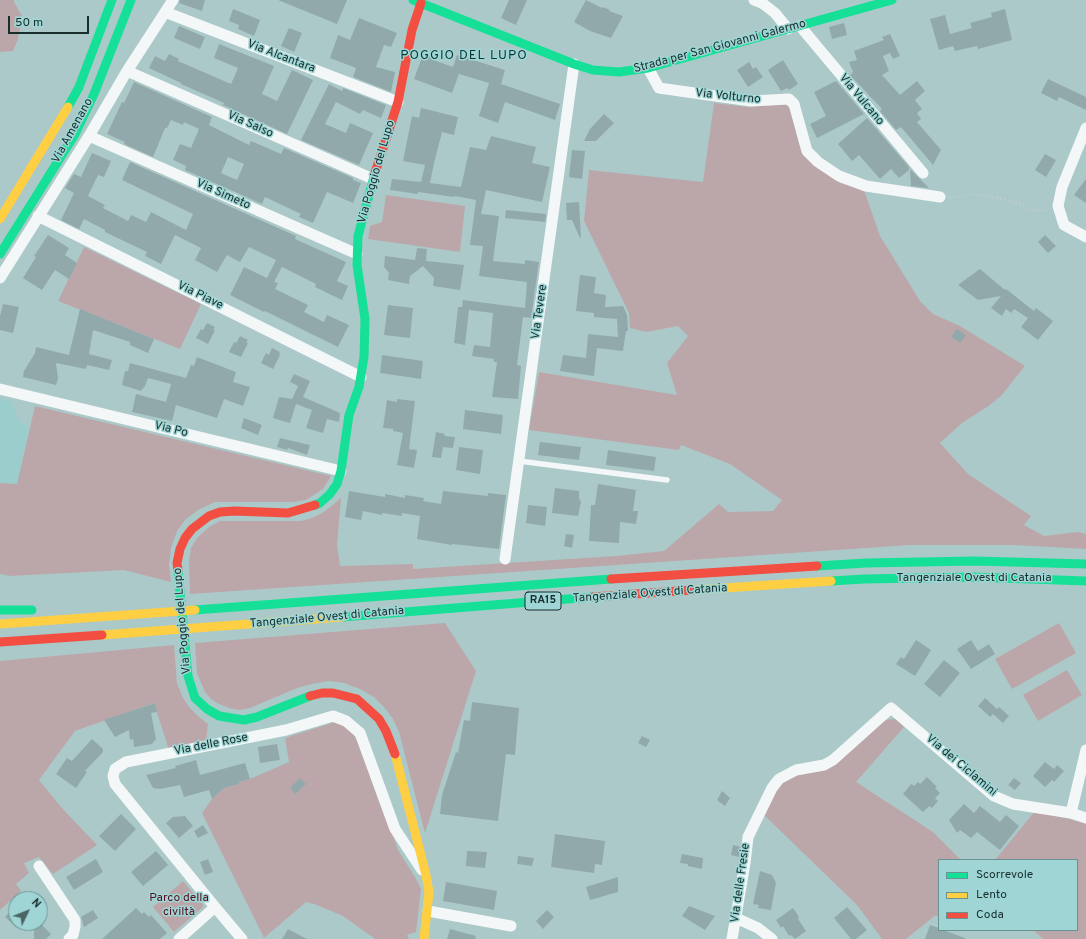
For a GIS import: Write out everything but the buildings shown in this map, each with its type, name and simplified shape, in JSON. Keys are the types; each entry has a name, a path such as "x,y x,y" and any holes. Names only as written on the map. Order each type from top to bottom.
{"main road":[{"name":"Via Amenano","path":"0,219 58,125 79,87 112,0"},
{"name":"Via Amenano","path":"0,254 75,134 94,94 131,0"},
{"name":"Strada per San Giovanni Galermo","path":"419,1 574,64 593,70 619,72 648,68 892,0"},
{"name":"Via Poggio del Lupo","path":"419,1 398,102 373,179 358,236 357,254 365,319 364,357 361,377 350,415 341,471 337,484 330,494 320,503 309,508 288,512 220,512 209,516 192,529 185,538 180,549 177,563 188,676 191,688 196,698 207,709 218,716 244,720 257,717 309,696 322,693 345,695 357,699 379,719 386,731 395,755 426,875 428,911 424,939"},
{"name":"Tangenziale Ovest di Catania","path":"0,624 544,583 866,563 974,561 1086,564"},
{"name":"Tangenziale Ovest di Catania","path":"0,642 164,631 548,600 864,579 973,577 1086,581"},
{"path":"79,609 238,607"},
{"path":"0,610 40,610"},
{"path":"0,651 164,631"}],"street":[{"path":"0,278 89,136 127,71 173,0"},
{"path":"754,0 775,13 788,29"},
{"name":"Via Alcantara","path":"165,12 398,102"},
{"name":"Via Vulcano","path":"800,26 923,173"},
{"name":"Via Tevere","path":"505,559 574,64"},
{"name":"Via Volturno","path":"648,68 659,88 751,101 789,100 794,104 807,151 818,162 839,176 866,186 940,197"},
{"name":"Via Salso","path":"127,71 373,179"},
{"path":"1086,128 1062,187 1058,206 1064,226 1086,237"},
{"name":"Via Simeto","path":"89,136 357,254"},
{"name":"Via Piave","path":"38,216 361,377"},
{"name":"Via Po","path":"0,389 341,471"},
{"name":"Via dei Ciclamini","path":"891,708 994,796 1013,804 1071,813 1086,818"},
{"name":"Via delle Fresie","path":"732,939 748,837 772,788 779,779 796,770 824,765 833,760 891,708"},
{"name":"Via delle Rose","path":"242,939 115,784 113,776 116,769 126,762 286,730 333,716 346,721 360,733 395,829 426,875"},
{"path":"1071,813 1086,750"},
{"path":"398,834 408,834 413,826"},
{"path":"39,866 75,920 73,935 69,939"},
{"path":"180,939 215,907"},
{"path":"428,911 511,926"},
{"path":"736,918 758,928 772,939"}],"lane":[{"path":"519,461 666,480"}],"path":[{"path":"940,197 952,198 972,194 1007,200 1020,204 1029,210 1043,211 1058,206"}],"shaded area":[{"path":"0,398 12,401 19,422 30,426 17,484 0,483"}],"green space":[{"path":"0,0 14,0 22,16 18,39 13,51 0,52"},
{"path":"714,103 748,107 785,104 792,111 799,144 805,157 840,183 864,190 880,236 920,301 933,314 960,326 1025,366 1001,396 962,423 940,443 968,474 1031,516 1024,525 1044,536 1078,532 1086,534 1086,549 1013,545 910,545 190,594 189,561 191,548 197,538 209,527 220,521 301,521 312,518 324,512 341,498 337,545 340,566 413,564 413,569 616,556 664,551 719,504 728,512 773,511 782,500 730,464 681,445 679,450 529,430 539,372 677,395 667,363 688,336 678,326 646,332 630,328 629,313 584,221 589,170 703,182"},
{"path":"386,195 465,206 460,252 368,239 370,226 382,222"},
{"path":"84,247 201,304 180,349 58,301"},
{"path":"35,406 331,476 323,489 306,500 293,502 215,502 198,510 185,520 177,531 171,548 169,565 171,582 124,570 10,576 0,574 0,483 17,484"},
{"path":"445,623 476,671 425,833 399,732 393,719 374,697 360,689 344,683 329,681 297,688 250,708 240,710 229,708 211,699 205,692 197,673 195,643"},
{"path":"1059,623 1076,653 1012,689 995,659"},
{"path":"174,645 177,683 182,696 189,707 208,724 206,742 169,750 154,703 75,731 39,780 61,807 97,845 53,874 39,857 24,863 29,873 16,884 21,891 8,891 8,903 0,910 0,661"},
{"path":"1067,670 1082,695 1038,721 1023,695"},
{"path":"896,719 904,727 856,782 933,832 960,859 938,859 938,916 934,916 906,939 882,939 857,905 763,814 775,790 783,782 797,775 818,771 885,720"},
{"path":"335,722 348,728 361,745 398,850 421,889 416,932 407,935 409,939 375,939 343,916 306,902 264,938 202,813 212,799 224,788 239,784 239,782 250,779 289,762 285,738"},
{"path":"1035,811 1086,823 1086,939 1043,939 1034,931 1078,931 1078,859 996,859"},
{"name":"Parco della civiltà","path":"183,881 204,906 174,932 153,907"}],"traffic: fast":[{"path":"68,107 79,87 112,0"},
{"path":"0,254 75,134 94,94 131,0"},
{"path":"413,0 574,64 593,70 619,72 648,68 892,0"},
{"path":"315,505 320,503 330,494 337,484 341,471 349,415 359,387 364,357 365,319 357,265 358,236 375,173"},
{"path":"817,566 866,563 974,561 1086,564"},
{"path":"178,571 188,676 195,698 207,709 219,716 244,720 257,717 310,696"},
{"path":"831,581 973,577 1086,581"},
{"path":"195,610 611,579"},
{"path":"342,617 593,597"},
{"path":"0,610 32,610"}],"traffic: slow":[{"path":"0,219 68,107"},
{"path":"693,590 831,581"},
{"path":"0,624 195,610"},
{"path":"102,635 342,617"},
{"path":"395,754 429,892 424,939"}],"traffic: jam":[{"path":"375,173 398,102 412,30 421,3"},
{"path":"178,571 177,563 180,549 185,538 192,529 209,516 220,512 234,511 288,513 315,505"},
{"path":"611,579 817,566"},
{"path":"593,597 693,590"},
{"path":"0,642 102,635"},
{"path":"310,696 322,693 333,693 357,699 379,719 386,731 395,754"}],"district":[{"name":"POGGIO DEL LUPO","path":"464,56"}]}
